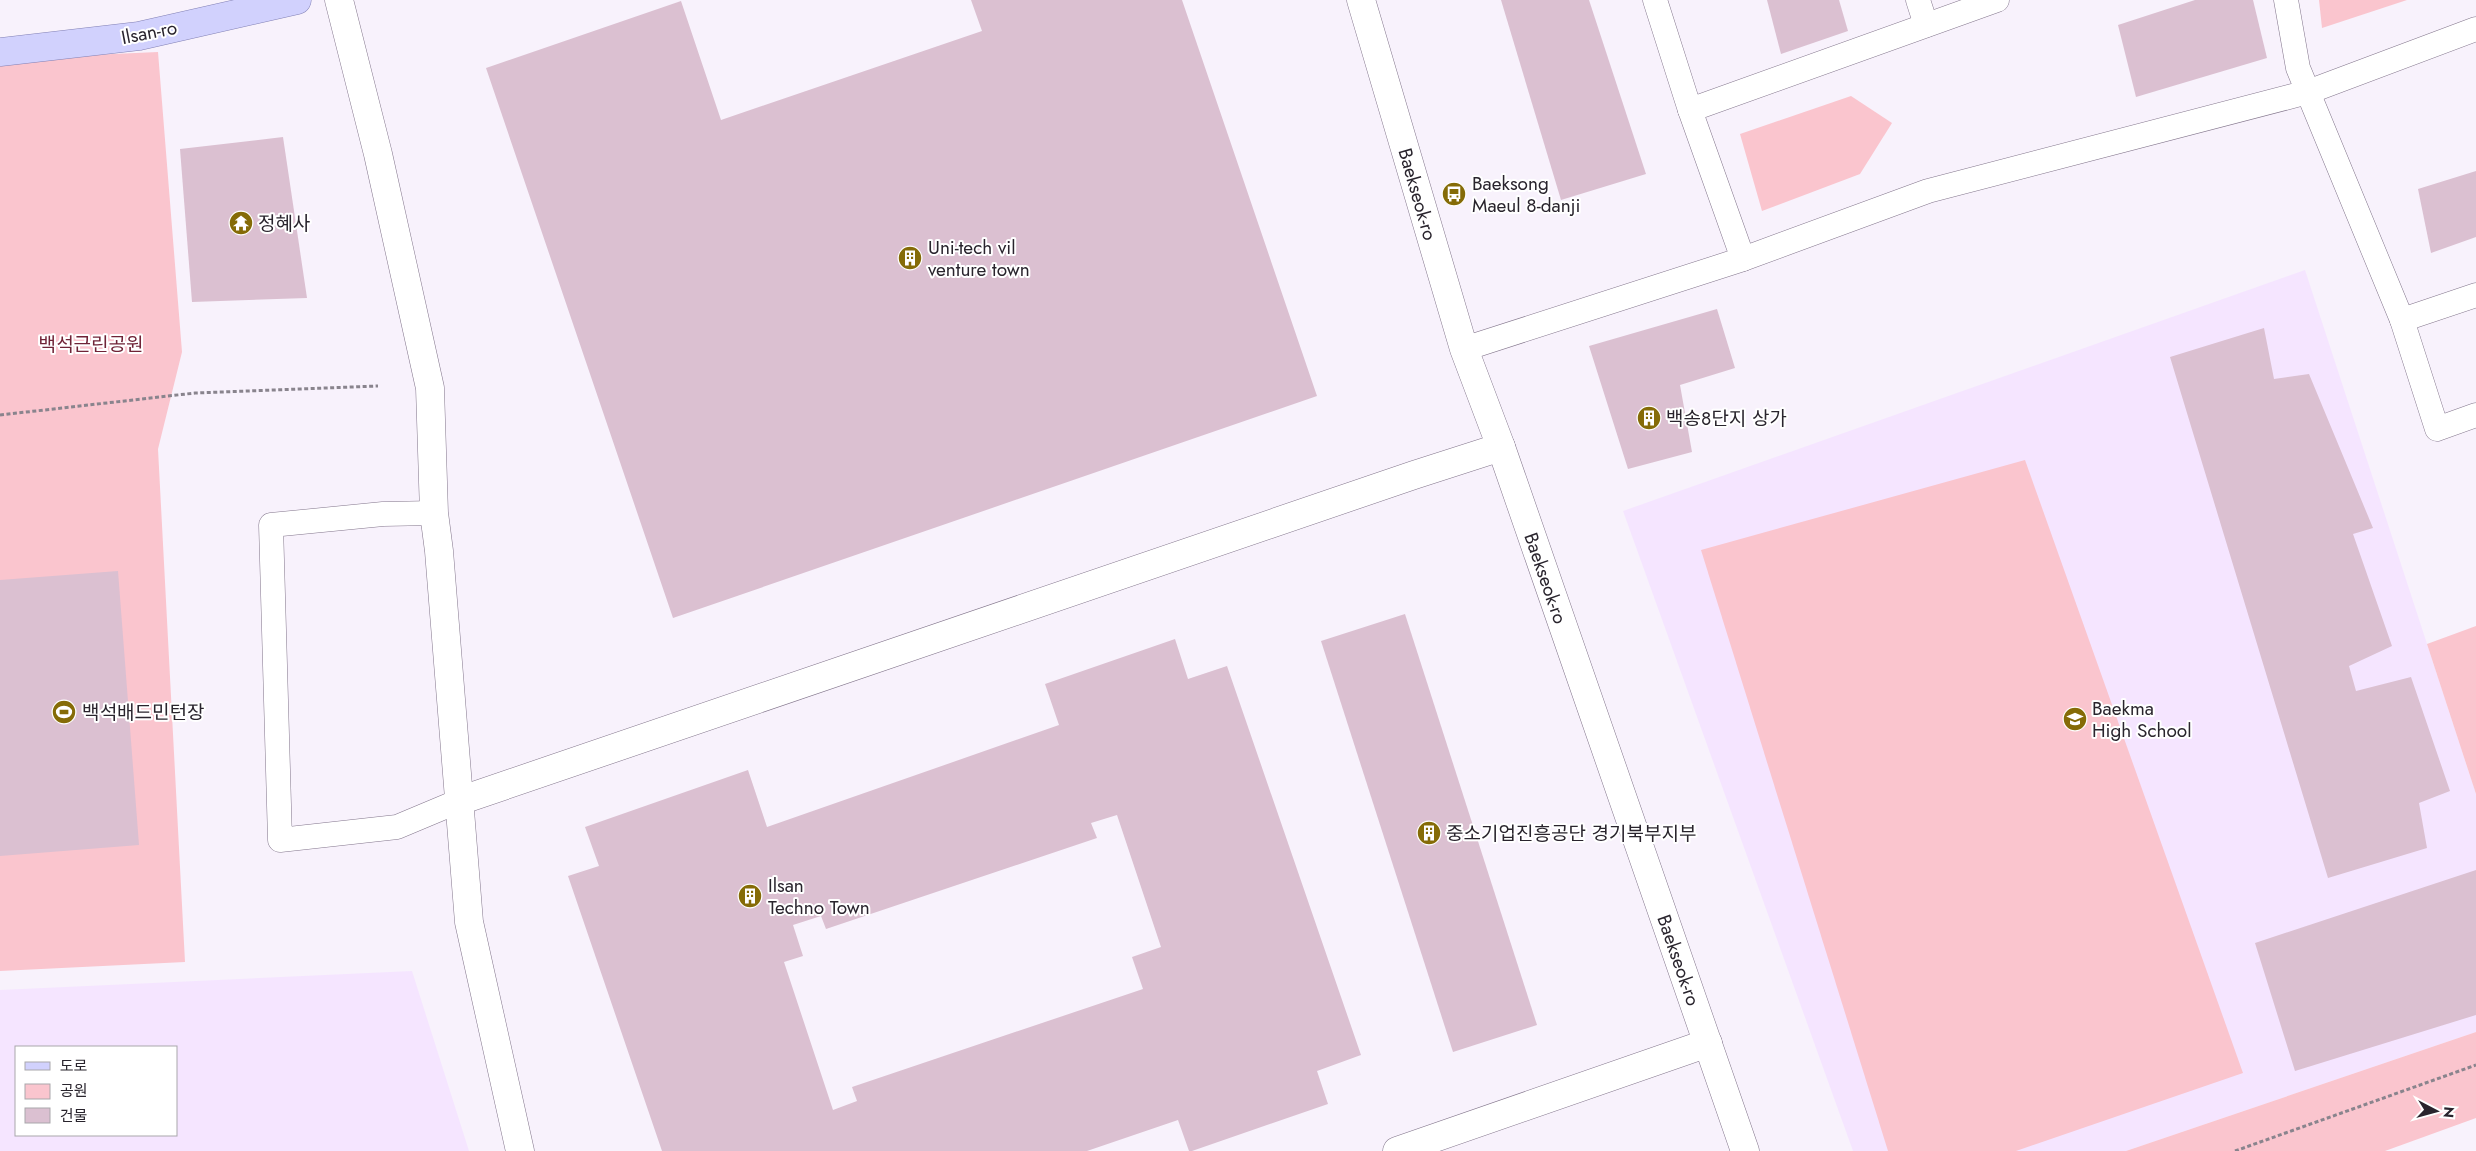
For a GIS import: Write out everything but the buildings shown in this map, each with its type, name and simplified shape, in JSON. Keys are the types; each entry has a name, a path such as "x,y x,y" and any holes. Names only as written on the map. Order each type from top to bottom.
{"main road":[{"name":"Ilsan-ro","path":"0,52 139,36 297,0"}],"street":[{"path":"339,0 378,154 430,388 434,513 439,551 469,922 520,1151"},
{"name":"Baekseok-ro","path":"1361,0 1464,349 1501,447 1745,1151"},
{"path":"459,801 1414,474 1501,447"},
{"path":"1397,1151 1708,1043"}],"lane":[{"path":"1655,0 1690,110 1743,259"},
{"path":"1918,0 1926,25"},
{"path":"1690,110 1997,0"},
{"path":"2286,0 2298,68 2402,320 2437,429 2476,415"},
{"path":"1464,349 1743,259 1928,191 2308,92 2476,29"},
{"path":"2402,320 2476,295"},
{"path":"434,513 383,514 271,525 280,840 397,826 459,801"}],"path":[{"path":"0,415 195,393 378,386"},
{"path":"2235,1151 2476,1065"}],"shaded area":[{"name":"Baekma High School","path":"2305,270 2476,794 2476,1032 2126,1151 1853,1151 1623,511"},
{"path":"412,971 469,1151 0,1151 0,990"}],"green space":[{"path":"2319,0 2407,0 2322,28"},
{"name":"백석근린공원","path":"158,52 182,352 158,449 185,962 0,971 0,59"},
{"path":"1851,96 1892,123 1860,174 1762,211 1740,134"},
{"path":"2025,460 2243,1073 2016,1151 1888,1151 1701,550"},
{"path":"2476,626 2476,794 2427,644"},
{"path":"2476,1032 2476,1118 2385,1151 2126,1151"}],"place":[{"name":"Baeksong Maeul 8-danji","path":"1454,194"},
{"name":"정혜사","path":"241,223"},
{"name":"Uni-tech vil venture town","path":"910,258"},
{"name":"백송8단지 상가","path":"1649,418"},
{"name":"백석배드민턴장","path":"64,712"},
{"name":"Baekma High School","path":"2075,719"},
{"name":"중소기업진흥공단 경기북부지부","path":"1429,833"},
{"name":"Ilsan Techno Town","path":"750,896"}]}
